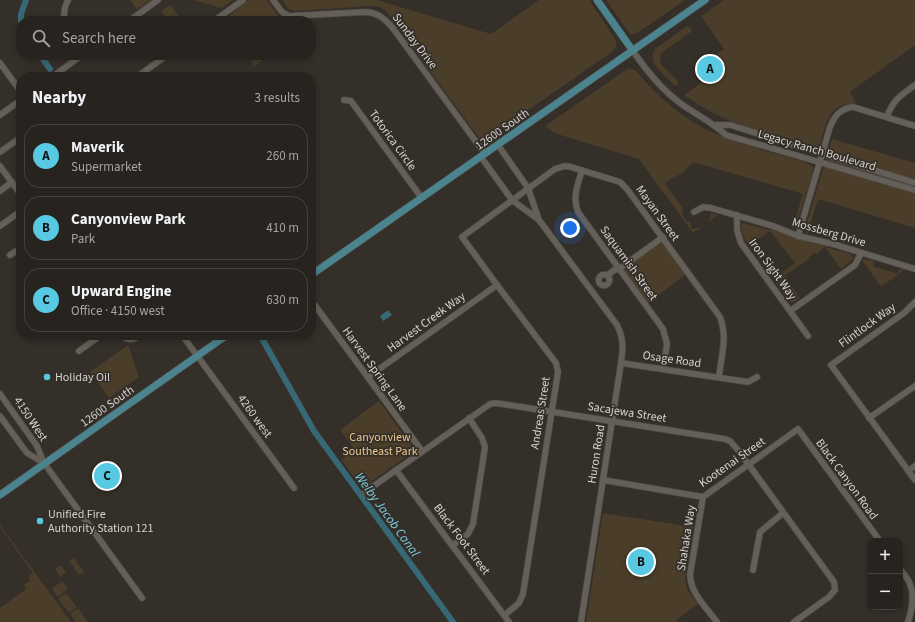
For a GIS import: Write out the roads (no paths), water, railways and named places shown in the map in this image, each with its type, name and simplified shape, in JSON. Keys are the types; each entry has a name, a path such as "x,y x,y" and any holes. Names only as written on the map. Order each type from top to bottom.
{"main road":[{"path":"597,0 633,51"},
{"name":"12600 South","path":"316,271 705,0"},
{"name":"12600 South","path":"0,495 220,340"}],"street":[{"path":"64,16 64,7 68,0"},
{"path":"136,16 158,0"},
{"path":"221,16 243,0"},
{"name":"Sunday Drive","path":"273,0 282,12 289,16 374,12 381,16 392,27 483,155"},
{"name":"Legacy Ranch Boulevard","path":"633,51 662,88 678,102 716,125 726,134 915,183"},
{"path":"59,72 75,60"},
{"path":"144,72 160,60"},
{"path":"0,63 16,85"},
{"path":"887,116 895,100 915,86"},
{"name":"Totorica Circle","path":"344,100 351,101 422,197"},
{"path":"0,115 16,104"},
{"path":"798,236 820,158 834,118 839,112 853,107 887,116 915,126"},
{"name":"Legacy Ranch Boulevard","path":"716,125 730,126 915,190"},
{"path":"0,152 16,141"},
{"name":"Huron Road","path":"498,145 528,188 539,220"},
{"name":"Huron Road","path":"483,155 512,200 539,220 617,325 622,336 623,347 621,363 581,622"},
{"path":"0,166 16,187"},
{"name":"Mayan Street","path":"462,237 528,188 560,167 571,167 620,182 627,189 663,237 720,317 724,326 725,337 719,378"},
{"name":"Saquamish Street","path":"582,170 575,197 575,205 578,212 663,329 667,344 663,369"},
{"path":"0,191 12,182"},
{"name":"Mossberg Drive","path":"694,212 703,207 707,207 773,226 798,236 833,244 915,270"},
{"path":"0,226 16,215"},
{"name":"Iron Sight Way","path":"737,215 736,230 741,243 808,336"},
{"name":"Andreas Street","path":"462,237 556,362 558,372 523,594 519,603 504,615"},
{"path":"591,290 600,283 600,276 604,274 609,277 617,273 619,268 663,237"},
{"path":"10,256 16,252"},
{"path":"790,311 854,265 861,253"},
{"name":"Harvest Creek Way","path":"368,377 497,285"},
{"name":"Flintlock Way","path":"869,418 831,365 904,312 915,302"},
{"name":"Harvest Spring Lane","path":"316,307 422,451"},
{"path":"79,351 93,340"},
{"name":"4260 west","path":"186,340 294,488"},
{"name":"Osage Road","path":"621,363 748,382 756,377"},
{"path":"915,386 869,418 915,480"},
{"name":"4150 West","path":"0,394 37,446 44,463"},
{"name":"Sacajewa Street","path":"365,492 469,418 490,404 496,403 612,420 725,439 730,441 749,465 834,582 835,590 829,597 794,622"},
{"name":"4150 West","path":"0,416 27,453 44,463"},
{"path":"452,545 468,534 473,524 485,447 482,438 469,418"},
{"name":"Kootenai Street","path":"603,480 703,497 798,429"},
{"name":"Black Canyon Road","path":"798,429 878,538"},
{"path":"44,463 142,598"},
{"path":"908,471 915,466"},
{"name":"Black Foot Street","path":"396,470 509,622"},
{"name":"Shahaka Way","path":"703,497 690,574 691,583 694,593 717,622"},
{"path":"753,570 760,532 783,513"},
{"path":"903,573 910,582 913,591 911,611 908,622"}],"water":[{"path":"388,310 392,315 383,321 380,316"}],"waterway":[{"name":"Welby Jacob Canal","path":"21,16 26,0"},
{"name":"Welby Jacob Canal","path":"44,60 50,69"},
{"name":"Welby Jacob Canal","path":"263,340 314,431 453,622"}],"place":[{"name":"Maverik","path":"710,69"},
{"name":"Holiday Oil","path":"47,377"},
{"name":"Upward Engine","path":"107,476"},
{"name":"Unified Fire Authority Station 121","path":"40,521"},
{"name":"Canyonview Park","path":"641,562"}],"park label":[{"name":"Canyonview Southeast Park","path":"380,444"}]}
